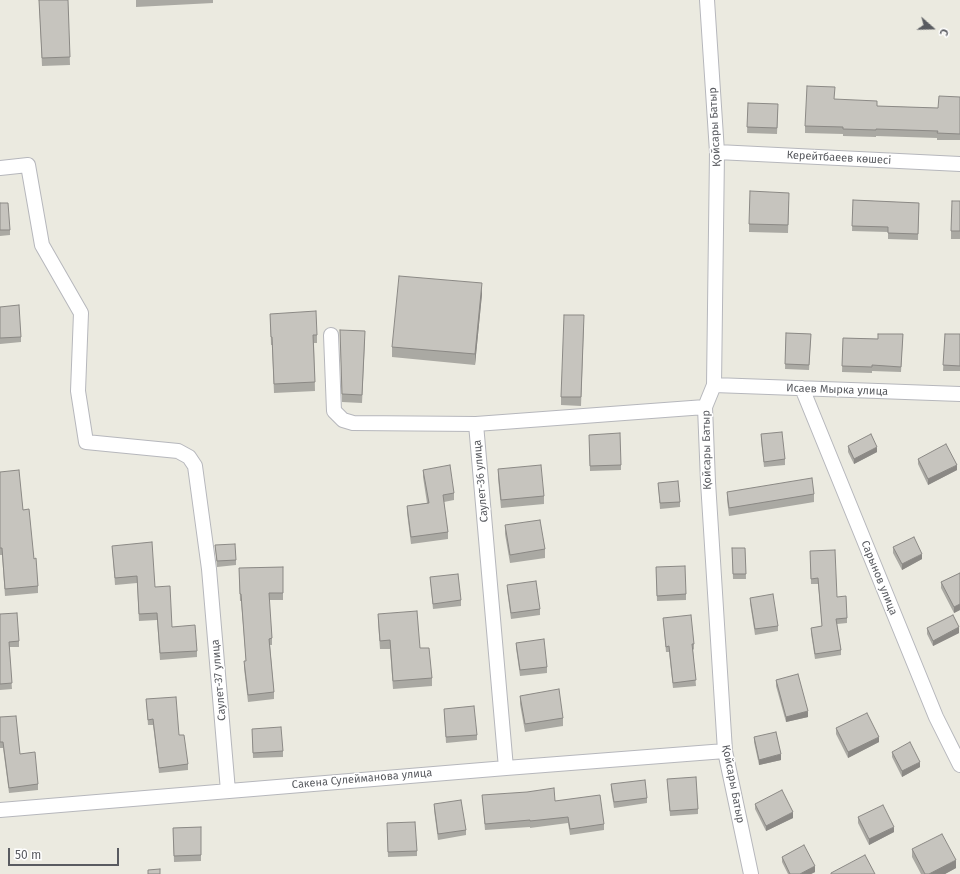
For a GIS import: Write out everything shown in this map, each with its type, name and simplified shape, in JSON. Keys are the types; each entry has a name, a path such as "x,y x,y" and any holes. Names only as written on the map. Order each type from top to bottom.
{"street":[{"name":"Қойсары Батыр","path":"707,0 717,152 714,385 705,407 708,482 725,751 751,874"},
{"name":"Керейтбаеев көшесі","path":"717,152 960,164"},
{"name":"Саулет-37 улица","path":"0,168 28,165 42,246 82,312 78,391 86,442 178,451 188,457 195,466 209,568 228,791"},
{"path":"330,335 334,411 343,420 352,422 476,424"},
{"name":"Исаев Мырка улица","path":"714,385 960,394"},
{"name":"Сарынов улица","path":"802,388 936,717 960,766"},
{"name":"Саулет-36 улица","path":"506,768 476,424 705,407"},
{"name":"Сакена Сулейманова улица","path":"0,810 725,751"}],"building":[{"path":"39,0 68,0 70,57 42,58"},
{"path":"807,86 835,87 834,99 877,101 877,106 938,108 939,96 960,97 960,134 937,133 938,131 843,129 843,127 805,126"},
{"path":"748,103 778,104 777,128 747,127"},
{"path":"750,191 789,193 788,225 749,224"},
{"path":"853,200 919,203 918,234 888,233 888,227 852,226"},
{"path":"952,201 960,201 960,231 951,231"},
{"path":"0,203 8,203 10,230 0,230"},
{"path":"399,276 482,283 475,354 392,347"},
{"path":"19,305 21,337 0,338 0,307"},
{"path":"316,311 317,335 313,335 315,382 274,384 270,314"},
{"path":"564,315 584,315 581,397 561,397"},
{"path":"340,330 365,331 362,395 342,394"},
{"path":"786,333 811,334 809,365 785,364"},
{"path":"878,334 903,334 901,367 872,365 872,367 842,366 843,338 878,339"},
{"path":"945,334 960,334 960,366 943,365"},
{"path":"782,432 785,459 764,462 761,434"},
{"path":"620,433 621,465 590,466 589,435"},
{"path":"871,434 877,447 854,459 848,446"},
{"path":"946,444 957,465 928,479 918,459"},
{"path":"450,465 454,493 443,495 448,532 411,537 407,506 429,503 423,470"},
{"path":"541,465 544,496 501,500 498,469"},
{"path":"19,470 23,510 29,509 34,559 36,558 38,586 5,589 2,548 0,548 0,472"},
{"path":"812,478 814,494 729,508 727,492"},
{"path":"678,481 680,502 660,503 658,483"},
{"path":"540,520 545,549 510,555 505,525"},
{"path":"914,537 922,554 902,564 893,547"},
{"path":"152,542 155,587 170,586 172,627 195,625 197,651 160,653 157,613 139,614 137,576 115,578 112,546"},
{"path":"235,544 236,560 217,561 215,545"},
{"path":"732,548 745,548 746,574 733,574"},
{"path":"835,550 837,597 846,596 847,618 836,619 841,650 815,654 811,628 822,626 818,578 811,579 810,551"},
{"path":"685,566 686,594 657,596 656,567"},
{"path":"283,567 283,593 269,593 272,638 269,639 274,692 248,695 244,661 246,661 239,568"},
{"path":"960,573 960,604 954,607 941,582"},
{"path":"458,574 461,600 433,604 430,577"},
{"path":"536,581 540,609 511,613 507,585"},
{"path":"773,594 778,626 755,629 750,598"},
{"path":"417,611 420,648 429,648 432,678 393,681 390,640 380,641 378,614"},
{"path":"17,613 19,641 9,642 12,683 0,684 0,614"},
{"path":"691,615 694,644 692,644 696,680 673,683 669,646 666,647 663,618"},
{"path":"953,615 959,627 933,641 927,628"},
{"path":"544,639 547,667 520,670 516,643"},
{"path":"798,674 808,711 786,717 776,680"},
{"path":"559,689 563,718 525,724 520,696"},
{"path":"176,697 179,735 184,735 188,764 159,768 153,719 148,720 146,699"},
{"path":"474,706 477,735 446,737 444,709"},
{"path":"867,713 879,737 848,752 836,728"},
{"path":"16,716 20,754 35,752 38,784 9,788 3,742 0,742 0,717"},
{"path":"281,727 283,751 253,753 252,729"},
{"path":"776,732 781,754 759,760 754,737"},
{"path":"910,742 920,762 902,771 892,752"},
{"path":"696,777 698,809 670,811 667,779"},
{"path":"645,780 647,798 614,802 611,784"},
{"path":"554,788 555,801 600,795 604,824 570,829 568,817 485,824 482,795 527,792"},
{"path":"782,790 793,812 766,826 755,804"},
{"path":"461,800 466,830 438,834 434,804"},
{"path":"883,805 894,827 869,839 858,817"},
{"path":"415,822 417,851 388,852 387,823"},
{"path":"201,827 201,855 174,856 173,828"},
{"path":"942,834 956,860 929,874 925,874 912,849"},
{"path":"804,845 815,866 800,874 790,874 782,857"},
{"path":"865,855 875,874 831,874 831,873"},
{"path":"160,869 160,874 148,874 148,870"}]}
